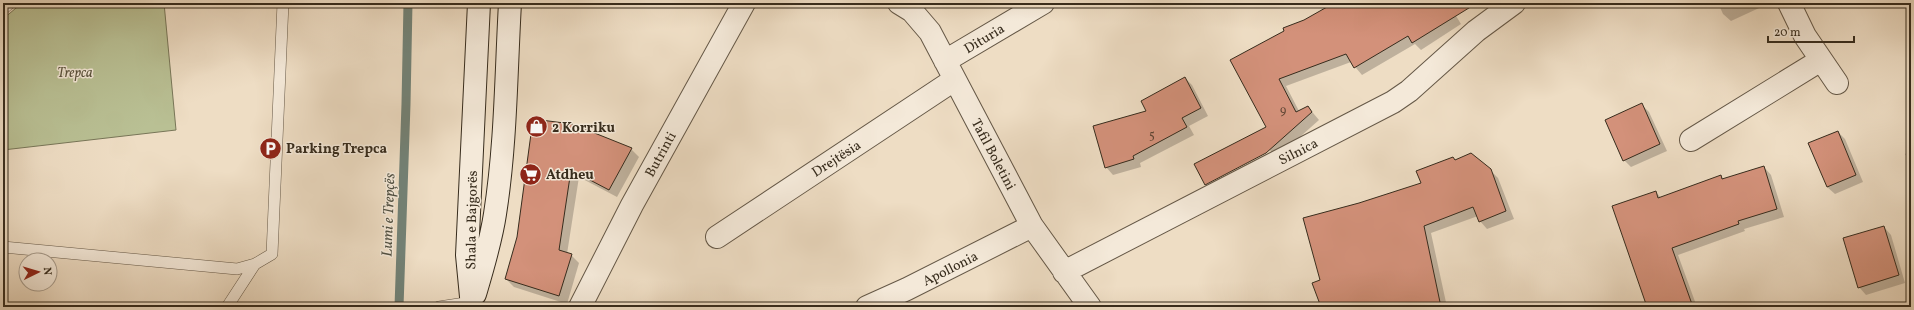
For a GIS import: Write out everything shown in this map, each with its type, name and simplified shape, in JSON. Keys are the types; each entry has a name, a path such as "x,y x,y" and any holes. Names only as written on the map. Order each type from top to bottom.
{"street":[{"name":"Shala e Bajgorës","path":"472,305 467,255 479,3"},
{"name":"Shala e Bajgorës","path":"472,305 486,260 495,214 501,163 510,3"},
{"name":"Butrinti","path":"580,307 632,205 744,3"},
{"name":"Tafil Boletini","path":"899,3 912,11 930,32 1032,226 1090,307"},
{"name":"Dituria","path":"950,71 1043,3"},
{"name":"Silnica","path":"1064,272 1393,102 1409,90 1476,31 1514,3"},
{"path":"1789,3 1805,36 1836,83"},
{"path":"1691,140 1821,60"},
{"name":"Drejtësia","path":"717,237 950,71"},
{"name":"Apollonia","path":"867,307 907,289 1032,226"}],"lane":[{"path":"3,9 10,3"},
{"path":"3,247 237,269 255,264 272,254 283,3"},
{"path":"227,307 255,264"},
{"path":"441,306 472,305"}],"green space":[{"name":"Trepca","path":"22,3 164,3 176,130 3,150 3,19"}],"building":[{"path":"1334,3 1477,3 1412,43 1408,36 1354,68 1346,54 1279,79 1296,112 1308,106 1312,112 1266,153 1205,185 1194,164 1266,127 1230,60 1284,31 1283,28 1304,20"},
{"path":"1185,77 1201,108 1182,118 1187,127 1133,156 1134,159 1105,168 1093,126 1146,111 1141,101"},
{"path":"1642,103 1660,144 1623,161 1605,120"},
{"path":"533,119 572,124 632,148 609,190 571,170 559,250 572,254 559,296 505,279 517,237"},
{"path":"1838,131 1856,175 1827,187 1808,143"},
{"path":"1471,153 1491,169 1506,211 1479,222 1473,207 1424,226 1441,307 1321,307 1312,283 1320,280 1303,218 1359,203 1421,183 1416,171 1453,157 1455,160"},
{"path":"1764,166 1777,209 1738,221 1739,224 1672,248 1693,307 1647,307 1612,206 1656,191 1658,198 1721,175 1722,179"},
{"path":"1884,226 1899,275 1858,288 1843,238"}],"waterway":[{"name":"Lumi e Trepçës","path":"399,307 408,3"}],"place":[{"name":"2 Korriku","path":"536,127"},
{"name":"Parking Trepca","path":"271,148"},
{"name":"Atdheu","path":"531,174"}]}
